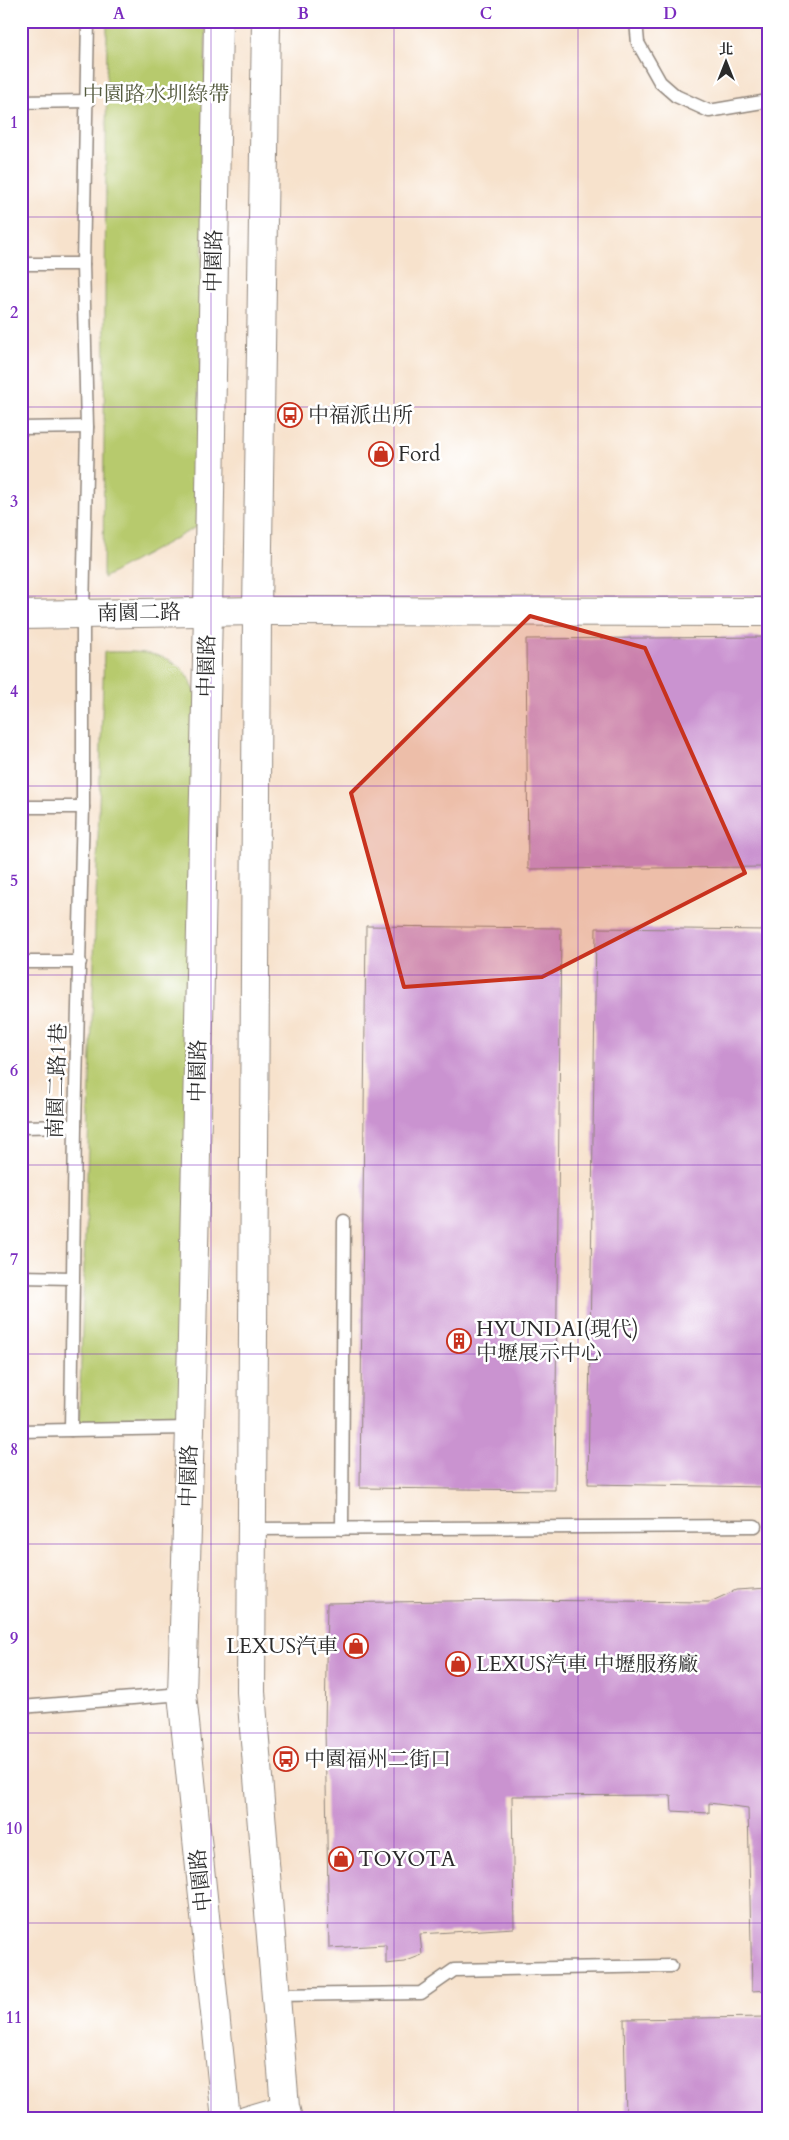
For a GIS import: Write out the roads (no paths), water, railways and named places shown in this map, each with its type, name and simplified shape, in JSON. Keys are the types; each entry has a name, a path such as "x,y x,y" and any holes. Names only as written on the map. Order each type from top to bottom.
{"main road":[{"name":"中園路","path":"218,21 208,612 190,1428 182,1694 226,2119"},
{"path":"266,21 257,610 251,1692 286,2113"},
{"name":"南園二路","path":"21,615 257,610 768,612"}],"street":[{"path":"246,2119 286,2113"}],"lane":[{"name":"南園二路1巷","path":"71,1430 72,1278 83,808 83,614 87,428 83,264 88,101 88,21"},
{"path":"636,21 638,43 660,82 676,96 710,111 768,101"},
{"path":"21,102 88,101"},
{"path":"21,264 83,264"},
{"path":"21,428 87,428"},
{"path":"21,807 83,808"},
{"path":"21,962 80,962"},
{"path":"21,1127 75,1126"},
{"path":"342,1529 344,1221"},
{"path":"21,1277 72,1278"},
{"path":"21,1430 190,1428"},
{"path":"252,1529 755,1526"},
{"path":"21,1707 182,1694"},
{"path":"276,1995 421,1993 454,1970 671,1966"}],"place":[{"name":"中福派出所","path":"290,415"},
{"name":"Ford","path":"381,454"},
{"name":"HYUNDAI(現代) 中壢展示中心","path":"459,1341"},
{"name":"LEXUS汽車","path":"356,1646"},
{"name":"LEXUS汽車 中壢服務廠","path":"458,1664"},
{"name":"中園福州二街口","path":"286,1759"},
{"name":"TOYOTA","path":"341,1859"}],"park label":[{"name":"中園路水圳綠帶","path":"156,94"}]}
